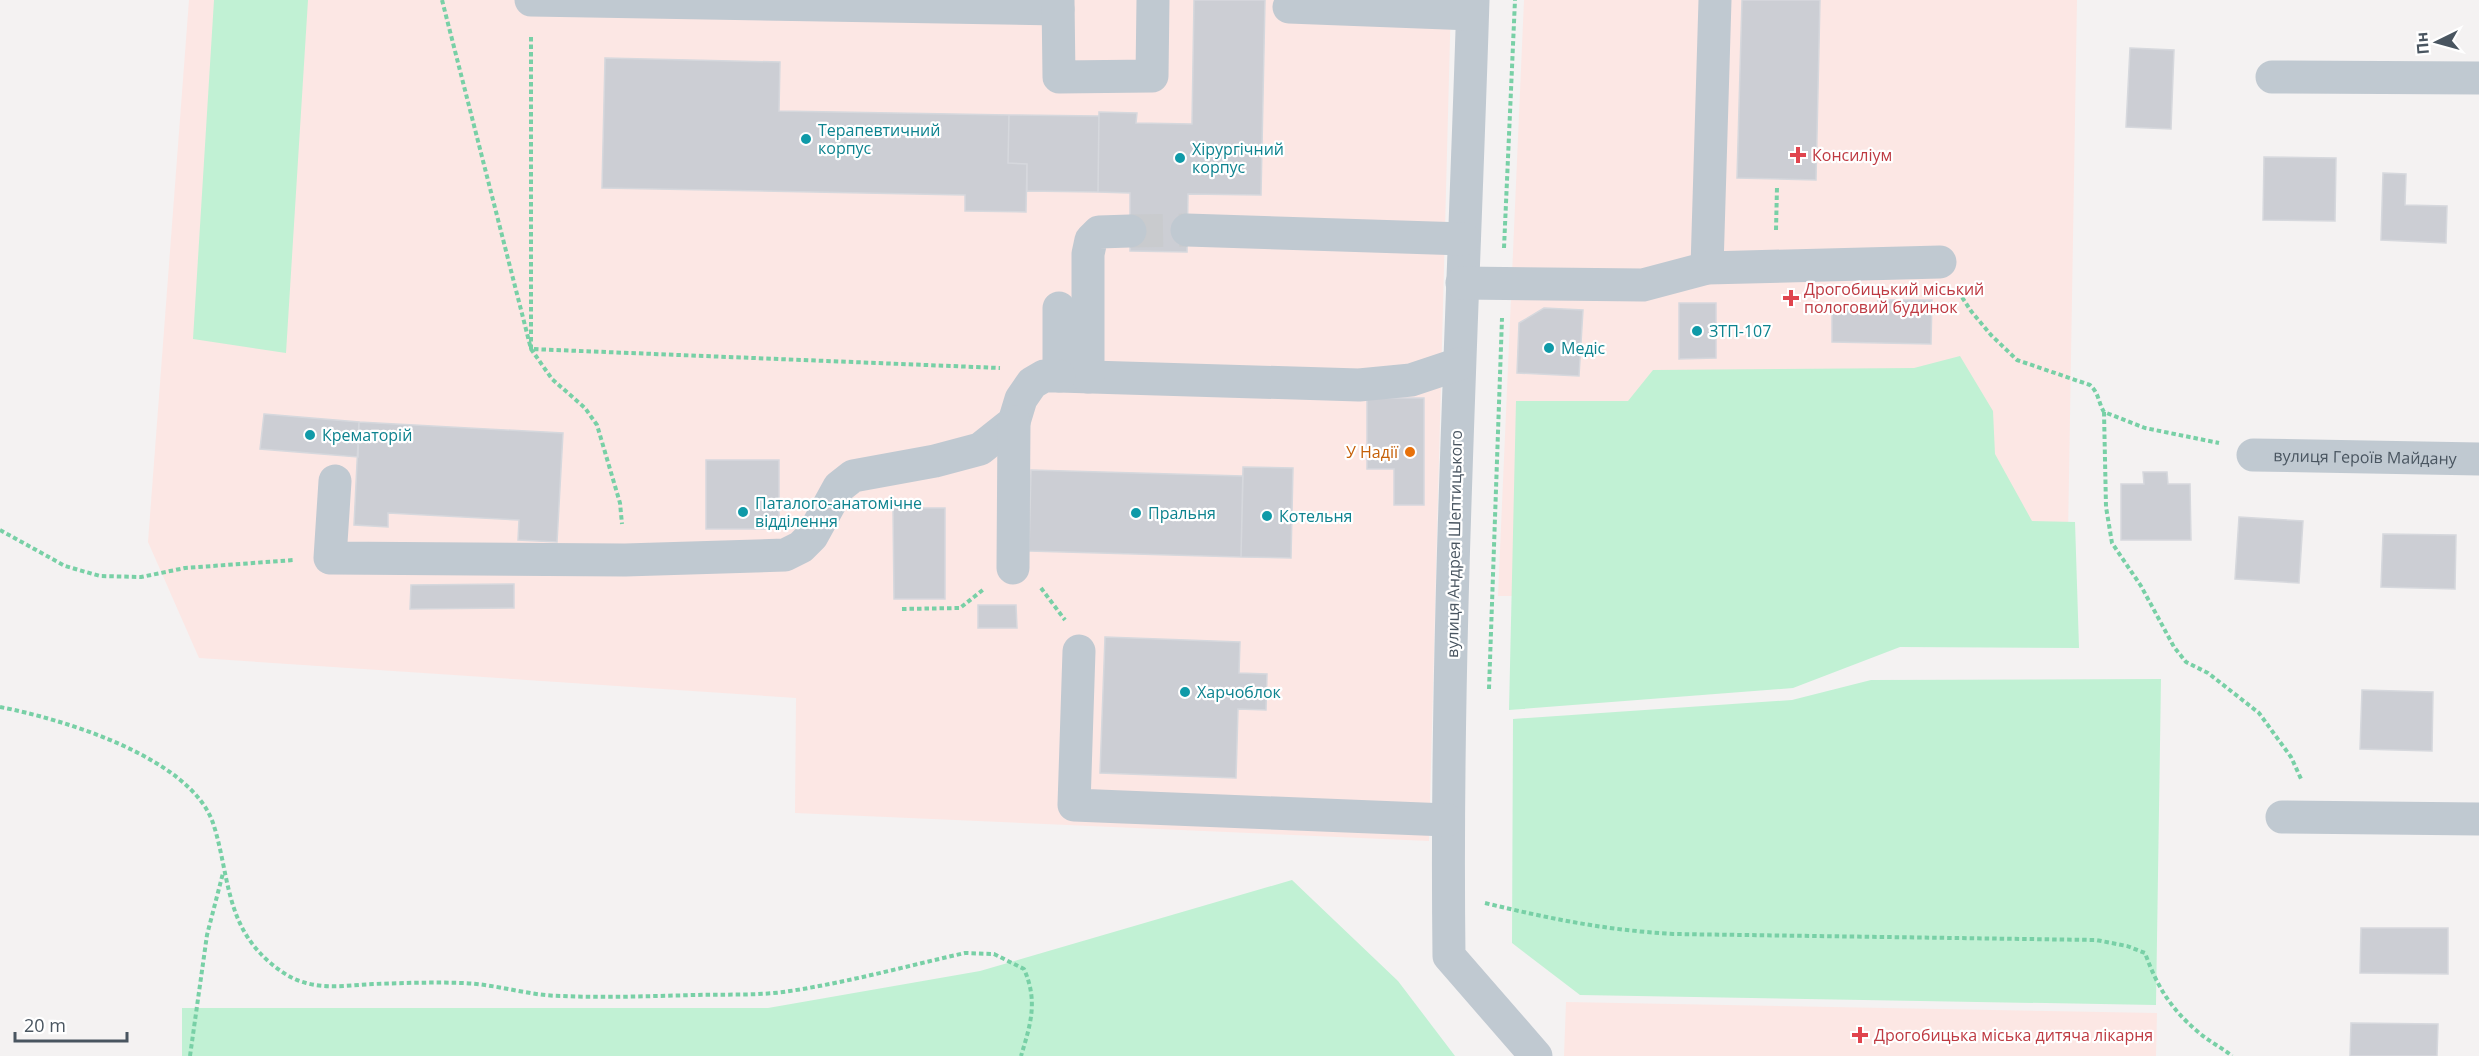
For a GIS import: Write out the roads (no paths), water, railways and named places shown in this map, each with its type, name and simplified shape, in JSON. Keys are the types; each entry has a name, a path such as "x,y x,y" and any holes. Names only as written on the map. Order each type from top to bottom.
{"street":[{"path":"531,0 1058,4 1059,76 1152,76 1153,0"},
{"path":"1707,268 1715,0"},
{"path":"1289,7 1473,7"},
{"name":"вулиця Андрея Шептицького","path":"1473,7 1459,364 1447,820 1449,956 1536,1056"},
{"path":"2272,76 2479,78"},
{"path":"1187,230 1464,239"},
{"path":"1062,377 1091,240 1099,232 1130,231"},
{"path":"1462,283 1643,285 1707,268 1941,262"},
{"path":"1059,308 1062,377"},
{"path":"1013,568 1014,422 1020,399 1032,383 1062,377 1359,385 1411,380 1459,364"},
{"path":"335,481 330,558 625,560 785,555 801,547 812,536 839,487 854,476 935,461 980,449 1014,422"},
{"name":"вулиця Героїв Майдану","path":"2253,455 2479,459"},
{"path":"1078,651 1074,805 1447,820"},
{"path":"2282,817 2479,819"}],"tunnel":[{"path":"1130,231 1187,230"}],"place":[{"name":"Терапевтичний корпус","path":"806,139"},
{"name":"Консиліум","path":"1798,155"},
{"name":"Хірургічний корпус","path":"1180,158"},
{"name":"Дрогобицький міський пологовий будинок","path":"1791,298"},
{"name":"ЗТП-107","path":"1697,331"},
{"name":"Медіс","path":"1549,348"},
{"name":"Крематорій","path":"310,435"},
{"name":"У Надії","path":"1410,452"},
{"name":"Паталого-анатомічне відділення","path":"743,512"},
{"name":"Пральня","path":"1136,513"},
{"name":"Котельня","path":"1267,516"},
{"name":"Харчоблок","path":"1185,692"},
{"name":"Дрогобицька міська дитяча лікарня","path":"1860,1035"}]}
